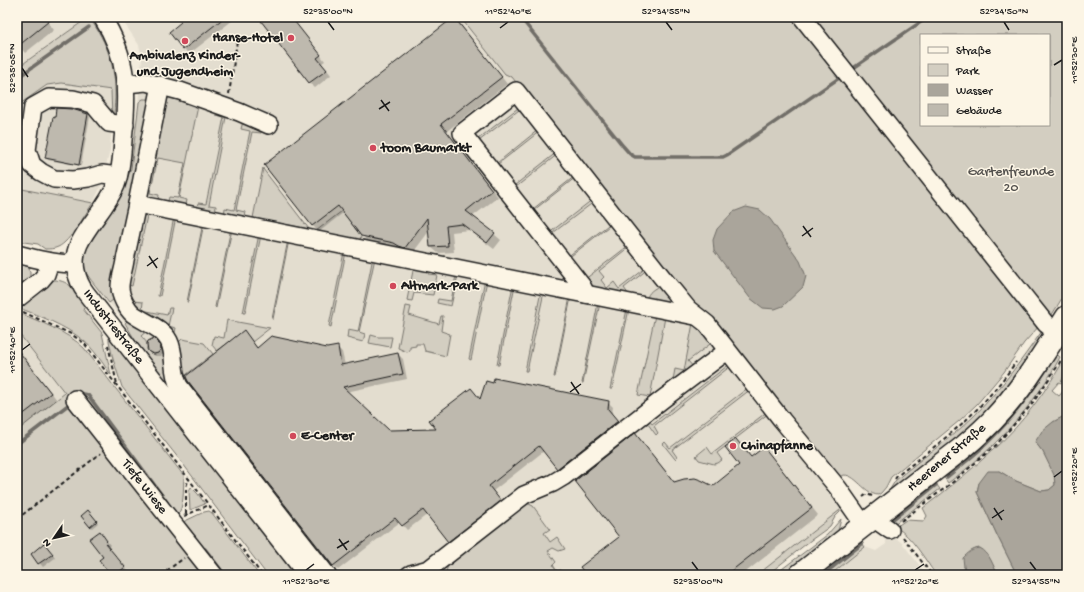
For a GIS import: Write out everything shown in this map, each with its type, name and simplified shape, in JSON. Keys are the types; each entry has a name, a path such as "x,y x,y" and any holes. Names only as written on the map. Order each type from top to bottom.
{"main road":[{"name":"Heerener Straße","path":"800,575 876,524 975,438 1019,389 1062,325"}],"street":[{"name":"Industriestraße","path":"102,17 107,24 122,61 126,84 125,125 116,185 107,202 79,243 75,264 79,282 307,575"},
{"path":"802,17 1046,324 1062,325"},
{"path":"126,84 146,82 161,85 226,107 270,125"},
{"path":"161,85 120,288 126,304 132,314 157,329 165,335 169,341 174,372 179,386 327,575"},
{"path":"586,294 582,286 462,133 516,91 669,287 695,316 707,324 852,507 876,524"},
{"path":"118,176 102,174 73,180 54,178 41,172 32,165 27,150 33,107 49,98 73,99 93,104 109,123 125,125"},
{"path":"137,204 695,316"},
{"path":"17,254 50,262 75,264"},
{"path":"17,299 41,280 46,274 50,262"},
{"path":"409,575 429,569 524,496 563,477 663,399 728,351"},
{"name":"Tiefe Wiese","path":"75,398 112,445 180,519 194,550 214,575"}],"path":[{"path":"226,107 238,35"},
{"path":"17,309 48,323 84,343 262,575"},
{"path":"107,340 117,385"},
{"path":"893,480 965,420 992,393 1020,357"},
{"path":"17,519 112,445"},
{"path":"180,519 189,478"},
{"path":"852,507 867,494 872,496"},
{"path":"180,519 209,505"},
{"path":"876,524 898,532 932,575"},
{"path":"161,575 194,550"}],"shaded area":[{"path":"17,17 89,17 17,68"},
{"name":"Altmark-Park","path":"120,17 473,17 827,486 835,497 840,510 757,575 561,575 517,517 461,554 449,565 446,573 448,575 319,575 84,270 124,186 131,169 134,150 142,59 139,45"},
{"path":"62,83 111,90 112,118 110,150 101,186 93,203 17,188 17,106 47,85"},
{"path":"17,331 65,393 17,431"},
{"path":"891,534 902,543 927,575 830,575 865,547 876,551 886,544 886,538"}],"green space":[{"path":"89,17 96,27 110,56 115,87 113,118 111,90 62,83 47,85 17,106 17,68"},
{"path":"460,17 792,17 813,45 819,49 1040,325 1024,343 1004,372 977,404 959,421 891,477 881,493 878,495 873,494 854,478 849,476 844,475 839,477 669,277 512,77 505,74"},
{"name":"Gartenfreunde 20","path":"812,17 1067,17 1067,290 1053,313 1048,317"},
{"path":"167,91 198,106 179,198 187,200 185,209 167,205 169,197 178,198 185,163 158,158 150,193 159,195 158,201 149,200 147,196"},
{"path":"143,99 148,99 151,101 117,297 109,303 85,272 83,266 83,256 88,243 124,186 131,169 139,102"},
{"path":"518,108 519,110 479,141 478,139"},
{"path":"216,109 234,119 226,117 209,205 216,206 215,215 196,211 198,203 206,204 224,117 216,115"},
{"path":"243,121 261,128 261,133 252,132 236,210 245,212 243,220 224,216 225,208 234,210 250,131 241,129"},
{"path":"539,129 540,131 498,164 497,163"},
{"path":"557,152 558,154 516,187 515,185"},
{"path":"263,169 309,229 253,218"},
{"path":"575,176 576,177 534,210 533,209"},
{"path":"17,188 93,203 77,227 63,244 56,248 45,249 38,244 17,241"},
{"path":"593,199 595,201 549,236 548,234"},
{"path":"148,211 132,286 125,284 139,215"},
{"path":"342,211 361,236 360,240 316,231"},
{"path":"174,217 176,217 160,296 158,296"},
{"path":"612,222 613,223 567,259 566,258"},
{"path":"203,223 204,223 187,302"},
{"path":"231,228 232,229 216,308 215,307"},
{"path":"259,234 261,235 245,313 243,313"},
{"path":"288,240 289,240 272,319"},
{"path":"629,245 630,246 599,271 604,277 601,280 607,288 614,282 619,289 647,267 648,269 624,288 629,295 593,291 584,280"},
{"path":"344,252 346,252 331,327 329,326"},
{"path":"373,257 375,258 359,332 365,334 363,342 347,338 348,330 358,332"},
{"path":"17,261 32,266 28,269 30,272 30,277 17,287 17,278 20,276 17,271"},
{"path":"414,266 429,269 428,274 437,275 433,295 414,293 412,301 407,300"},
{"path":"456,275 458,275 451,306 437,303 438,299 451,301"},
{"path":"485,279 487,280 471,360 469,359"},
{"path":"54,280 65,282 77,292 88,305 83,309 102,333 111,375 91,348 77,335 52,321 17,307"},
{"path":"513,285 515,285 499,365 497,365"},
{"path":"661,286 672,298 672,304 647,299 648,295 652,291"},
{"path":"541,291 544,292 527,371 525,371"},
{"path":"570,297 571,297 554,377"},
{"path":"133,301 143,302 142,310 167,315 169,308 172,308 168,326 176,328 175,332 167,330 137,310"},
{"path":"598,303 600,303 582,383"},
{"path":"406,306 411,307 409,315 439,324 441,316 443,316 441,331 450,334 446,356 425,351 423,344 416,344 416,346 410,347 410,351 407,352 398,348"},
{"path":"627,309 629,309 612,389 610,389"},
{"path":"17,312 61,332 84,348 184,476 181,509 176,516 208,575 17,575 17,431 65,393 17,331"},
{"path":"655,315 665,317 650,397 638,395"},
{"path":"128,320 149,329 141,336 147,343 147,349 150,353 156,354 162,348 167,347 169,361 323,575 314,575 145,357 125,323"},
{"path":"227,320 270,328 252,342 244,331 217,351 212,345 214,336 224,338"},
{"path":"693,323 714,341 688,361 694,368 674,382 675,369 684,371"},
{"path":"1042,331 1046,334 989,416 888,496 889,491 895,481 954,434 983,407 1009,376"},
{"path":"109,333 298,575 267,575 183,464 122,387 113,359 109,341"},
{"path":"371,335 378,337 392,337 390,347 369,343"},
{"path":"182,339 204,343 213,354 182,378 175,346"},
{"path":"1054,352 1060,357 1050,375 1025,410 996,442 964,471 948,483 943,476"},
{"path":"1064,360 1063,377 1061,383 1059,382 1052,390 1059,396 1066,388 1064,386 1067,381 1067,415 1053,422 1035,442 1043,452 1055,475 1055,485 1049,490 1041,491 1016,481 999,471 979,483 977,492 1017,575 998,575 988,556 980,548 973,550 968,557 964,567 969,575 936,575 923,555 908,537 896,527 906,520 924,521 927,516 923,508 951,486 1006,438 1041,395"},
{"path":"731,363 732,365 654,426 658,433 656,435 645,420 647,418 652,424"},
{"path":"749,387 751,389 672,450 677,457 675,459 663,444 665,442 670,448"},
{"path":"768,411 769,413 717,453 722,460 718,463 714,464 699,460 696,456 707,447 712,454"},
{"path":"933,483 940,489 893,525 889,521 890,514"},
{"path":"191,487 205,504 190,510 189,491"},
{"path":"525,503 533,506 550,529 544,533 550,542 557,537 565,549 559,551 553,548 548,551 556,562 553,565 557,571 561,570 565,575 448,575 446,573 449,565 461,554"},
{"path":"840,510 830,526 825,530 767,575 757,575"},
{"path":"209,511 259,575 218,575 183,522"},
{"path":"841,519 838,531 832,540 787,575 774,575 827,535"},
{"path":"859,539 865,547 830,575 813,575"}],"water":[{"path":"746,207 760,210 770,219 800,261 806,276 803,287 783,306 775,309 763,308 750,298 714,251 713,240 717,229 733,212"},
{"path":"1066,415 1067,575 1017,575 977,492 979,483 988,471 999,471 1016,481 1041,491 1049,490 1055,485 1054,475 1043,452 1035,442 1042,431 1053,422"},
{"path":"980,548 989,556 998,575 969,575 964,567 963,558 972,550"}],"building":[{"path":"17,17 54,17 17,47"},
{"name":"Ambivalenz Kinder- und Jugendheim","path":"177,17 225,17 183,50 169,32 181,22"},
{"name":"Hanse-Hotel","path":"266,17 291,17 321,55 317,58 327,70 309,83 261,21"},
{"name":"toom Baumarkt","path":"454,17 502,77 441,124 492,190 466,211 495,233 487,243 462,224 446,226 448,246 430,247 427,218 405,248 394,243 361,236 338,206 312,226 264,165"},
{"path":"56,108 72,109 88,114 79,165 45,158"},
{"path":"244,330 257,348 271,336 327,348 338,346 341,365 398,353 403,374 343,387 389,430 436,429 429,420 471,388 480,399 486,381 493,383 494,378 609,401 608,409 618,421 557,469 539,446 489,486 501,501 448,542 423,510 402,526 395,518 333,566 186,377"},
{"path":"154,338 158,342 161,349 158,353 154,354 148,351 147,344 148,341"},
{"path":"17,349 51,393 17,419"},
{"path":"635,433 674,482 695,478 713,486 739,465 725,447 736,439 751,457 764,447 812,508 726,575 586,575 580,567 619,537 575,481"},
{"path":"88,510 97,521 90,527 81,516"},
{"path":"100,531 107,541 105,543 125,567 116,575 111,575 99,560 103,557 89,539"},
{"path":"44,543 53,554 38,564 31,554"}],"waterway":[{"path":"520,17 623,146 635,157 723,157 842,76"},
{"path":"852,69 928,17"},
{"path":"17,78 89,27"},
{"path":"947,477 1004,426 1026,399 1046,370"},
{"path":"80,396 84,394 88,395 167,502"},
{"path":"17,444 68,405"},
{"path":"892,520 936,485"},
{"path":"823,575 862,544"},
{"path":"205,549 225,575"}],"place":[{"name":"Hanse-Hotel","path":"291,38"},
{"name":"Ambivalenz Kinder- und Jugendheim","path":"185,41"},
{"name":"toom Baumarkt","path":"373,148"},
{"name":"Altmark-Park","path":"393,286"},
{"name":"E-Center","path":"293,436"},
{"name":"Chinapfanne","path":"733,446"}]}
